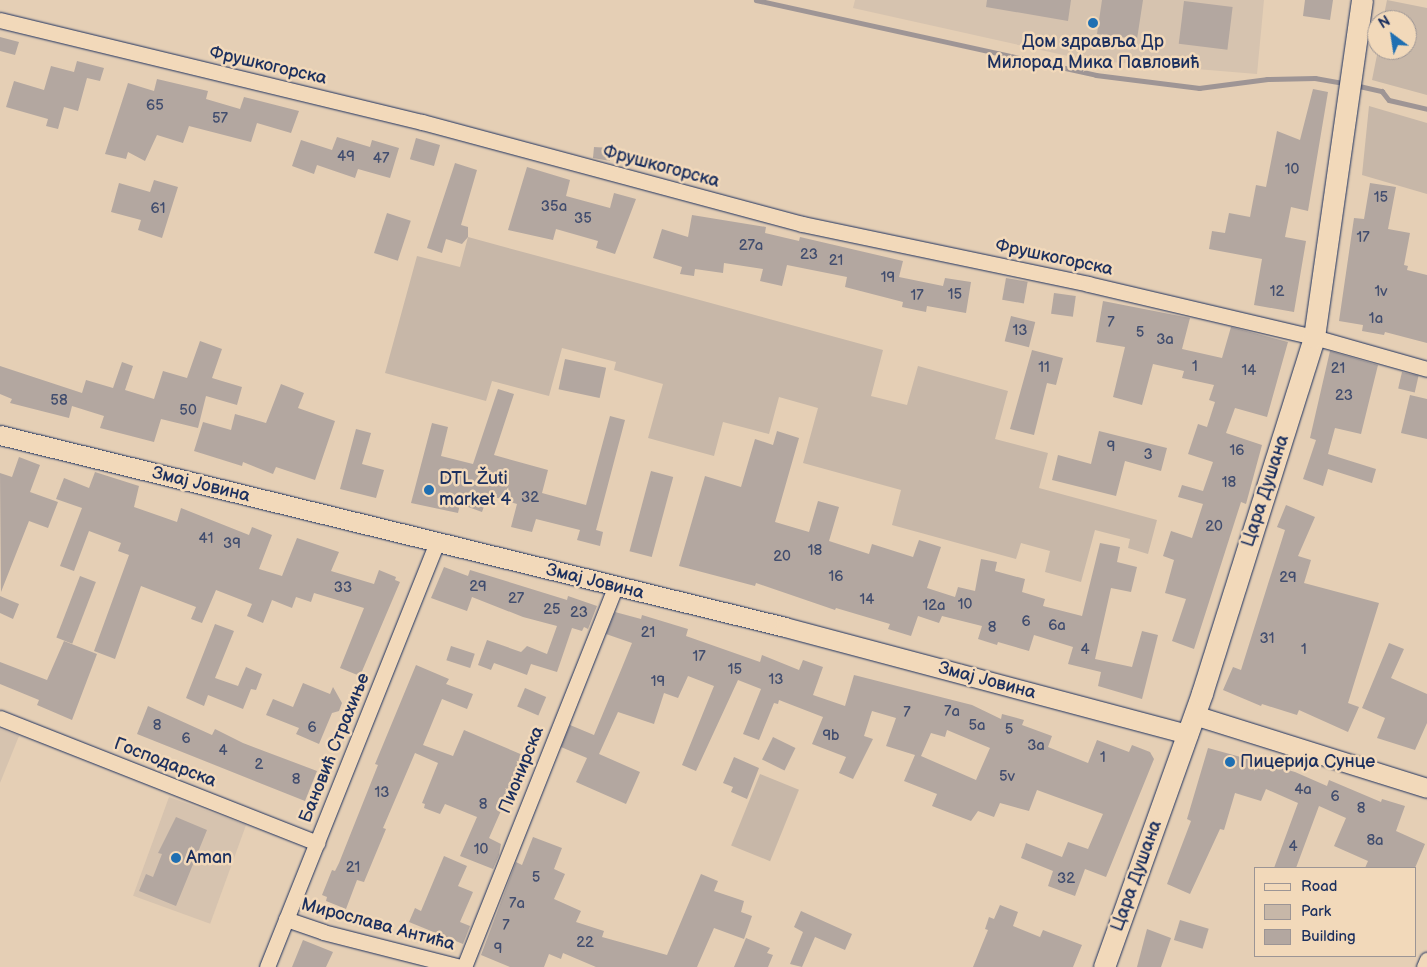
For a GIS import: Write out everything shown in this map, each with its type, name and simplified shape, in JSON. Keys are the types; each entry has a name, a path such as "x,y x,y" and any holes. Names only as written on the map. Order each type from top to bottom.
{"main road":[{"name":"Цара Душана","path":"1104,967 1191,724 1314,337 1362,0"}],"street":[{"name":"Фрушкогорска","path":"0,20 422,122 802,224 1088,284 1314,337 1427,369"},
{"name":"Змај Јовина","path":"0,435 615,587 1191,724 1427,788"},
{"name":"Бановић Страхиње","path":"267,967 437,543"},
{"name":"Пионирска","path":"464,967 615,587"},
{"name":"Господарска","path":"0,718 317,842"},
{"name":"Мирослава Антића","path":"286,919 323,932 460,967"},
{"path":"1424,967 1427,960"}],"shaded area":[{"name":"Дом здравља Др Милорад Мика Павловић","path":"855,0 1264,0 1257,74 1086,60 853,8"},
{"path":"0,729 19,736 0,783"},
{"path":"169,797 246,825 210,924 133,896"}],"green space":[{"path":"1387,0 1427,8 1427,95 1372,80 1376,60 1417,60 1417,10 1385,10"},
{"path":"1369,106 1427,123 1427,194 1362,175"},
{"path":"468,237 883,350 871,396 907,405 918,366 1008,391 995,439 1048,453 1039,488 1157,520 1148,554 1128,548 1130,539 1095,530 1081,582 1045,572 1050,551 1021,543 1016,559 892,525 901,490 803,463 818,408 779,397 769,434 723,422 714,456 648,438 663,384 614,370 616,362 562,348 549,396 492,381 486,401 385,373 417,256 460,267"},
{"path":"760,774 799,790 770,861 731,845"}],"building":[{"path":"987,0 1071,0 1068,21 986,7"},
{"path":"1102,0 1143,0 1137,39 1097,34"},
{"path":"1305,0 1333,0 1330,20 1303,16"},
{"path":"1184,1 1233,7 1227,50 1179,44"},
{"path":"0,37 19,42 15,55 0,51"},
{"path":"77,61 104,68 100,81 87,78 78,111 64,107 58,129 46,126 48,119 6,107 14,81 44,90 51,66 74,72"},
{"path":"157,79 208,91 206,99 240,109 244,97 299,111 291,133 257,123 251,142 189,126 183,143 157,135 145,161 128,152 126,159 105,154 128,83 154,91"},
{"path":"1313,89 1328,92 1308,211 1291,207 1285,237 1306,241 1294,312 1254,305 1262,259 1209,249 1212,231 1225,233 1229,213 1250,217 1256,185 1266,187 1277,131 1300,140"},
{"path":"337,137 370,147 372,140 399,148 390,178 358,169 355,178 317,165 314,174 292,166 301,140 332,150"},
{"path":"416,138 440,145 434,166 410,159"},
{"path":"594,147 610,148 610,161 593,158"},
{"path":"455,163 477,170 461,225 468,227 468,237 462,244 446,239 442,253 427,248"},
{"path":"527,167 570,180 566,196 610,208 614,193 636,199 615,254 596,248 598,241 556,229 553,240 508,230"},
{"path":"154,180 178,187 162,238 138,230 141,220 111,212 119,183 150,192"},
{"path":"1370,183 1396,187 1388,229 1410,233 1404,265 1408,266 1407,270 1427,275 1427,343 1385,332 1384,335 1362,331 1363,325 1339,321 1354,218 1364,219"},
{"path":"387,213 411,221 398,261 374,253"},
{"path":"692,215 766,227 765,233 799,241 800,237 903,261 899,277 943,286 945,278 971,282 966,313 927,306 926,312 902,307 903,302 845,287 847,277 787,265 782,286 760,281 763,269 724,263 723,273 695,269 694,276 680,274 682,267 653,258 662,229 688,237"},
{"path":"1006,278 1028,282 1024,303 1002,300"},
{"path":"1054,293 1076,296 1073,317 1051,314"},
{"path":"1103,301 1190,318 1182,349 1222,358 1231,327 1288,342 1267,417 1235,408 1226,433 1262,445 1246,504 1241,502 1194,649 1172,641 1186,599 1165,593 1174,560 1163,556 1171,531 1192,538 1203,504 1178,497 1182,485 1203,491 1213,462 1188,454 1198,424 1207,427 1215,402 1209,400 1214,385 1182,378 1184,371 1153,364 1142,405 1113,397 1125,347 1096,342"},
{"path":"1011,316 1035,322 1029,347 1005,341"},
{"path":"200,341 222,349 212,378 242,387 237,405 206,396 198,428 161,419 154,442 100,428 104,416 72,406 69,418 10,403 12,399 0,394 0,366 82,393 86,380 113,388 122,362 133,366 125,390 154,399 163,371 187,378"},
{"path":"1032,350 1063,358 1056,385 1047,383 1034,435 1010,429"},
{"path":"1330,351 1378,365 1361,434 1335,428 1328,454 1376,469 1372,483 1328,469 1323,486 1303,479 1316,440 1310,438"},
{"path":"565,359 606,368 600,398 559,389"},
{"path":"1402,372 1419,376 1415,392 1398,389"},
{"path":"281,384 304,393 298,408 335,421 315,480 276,467 273,474 243,462 242,466 194,451 203,422 231,430 235,414 266,423"},
{"path":"498,389 514,394 494,455 548,470 542,493 586,505 610,416 625,420 596,530 603,532 600,546 577,540 580,530 536,519 532,532 511,527 517,504 488,495 482,512 460,504 458,513 411,503 432,423 448,427 441,456 473,464"},
{"path":"1410,395 1427,399 1427,439 1401,433"},
{"path":"356,429 371,433 362,464 384,470 376,498 340,489"},
{"path":"777,431 799,438 775,522 809,532 818,501 839,507 829,541 869,554 872,544 913,557 919,540 941,547 927,588 955,597 958,587 975,591 981,559 997,562 995,571 1025,579 1022,592 1045,599 1043,606 1082,616 1100,543 1120,547 1117,562 1137,567 1131,592 1111,588 1095,659 1132,667 1142,631 1158,635 1142,699 1098,686 1101,672 1068,664 1073,647 1034,635 1029,651 998,642 997,645 978,639 982,626 942,616 939,623 918,616 911,636 888,629 890,624 836,608 835,610 756,583 755,586 679,566 705,476 741,487 755,439 773,445"},
{"path":"1099,431 1167,448 1161,471 1125,461 1116,496 1052,480 1058,455 1091,464"},
{"path":"19,457 40,465 30,492 58,502 48,528 29,521 1,592 0,473 12,477"},
{"path":"651,471 673,477 652,557 630,551"},
{"path":"95,472 139,486 134,507 177,522 181,508 249,535 252,527 272,535 259,569 282,576 297,538 339,552 331,571 374,584 379,570 396,577 395,580 400,582 360,676 340,668 364,608 314,593 311,602 296,597 292,608 272,600 263,623 247,616 252,604 216,590 202,623 191,619 196,607 141,586 115,659 94,651 129,555 118,551 121,543 89,531 74,571 60,566 82,508 56,499 64,478 89,488"},
{"path":"1286,505 1315,517 1298,556 1311,560 1304,583 1379,603 1348,703 1359,707 1348,732 1299,710 1297,715 1262,704 1261,706 1223,690 1233,667 1241,670 1285,530 1277,527"},
{"path":"444,567 468,576 470,570 567,600 568,596 597,606 588,629 584,627 582,631 572,628 557,672 531,664 527,675 494,663 491,670 478,665 487,640 521,652 527,646 547,654 557,626 523,617 472,597 467,611 431,598"},
{"path":"80,576 96,582 72,644 56,638"},
{"path":"0,596 19,604 13,619 0,613"},
{"path":"615,612 641,619 642,615 688,629 686,636 760,662 762,655 799,670 803,660 823,667 813,695 845,706 854,675 972,705 1001,719 1002,714 1024,720 1022,725 1052,736 1048,747 1088,763 1097,740 1129,752 1132,745 1150,752 1154,759 1106,877 1085,869 1075,896 1048,886 1053,871 1021,858 1026,843 1062,857 1068,842 1088,849 1103,814 1037,790 1029,811 1000,803 994,817 978,811 971,821 932,806 937,794 904,781 915,755 886,746 896,718 872,711 864,736 873,739 853,779 839,773 846,757 812,744 823,717 779,700 778,704 774,703 759,740 743,734 761,689 738,680 696,771 682,765 714,686 688,676 678,698 664,693 654,724 618,712 599,754 640,772 626,804 576,782 587,758 561,747 570,725 594,735 632,643 606,634","holes":["947,730 990,748 976,780 921,756 931,733 945,737"]},
{"path":"215,624 234,631 215,678 238,686 246,667 262,674 256,690 251,689 243,709 208,695 204,706 186,698"},
{"path":"64,641 97,654 72,720 37,705 39,700 0,684 0,662 47,680"},
{"path":"1389,643 1404,649 1391,678 1427,694 1427,723 1415,750 1377,738 1385,718 1362,708"},
{"path":"451,646 475,654 470,668 446,660"},
{"path":"416,665 449,679 446,684 473,694 467,709 442,699 423,745 453,756 464,730 525,756 489,838 501,844 499,855 493,869 460,856 477,817 445,804 440,814 424,808 425,804 422,803 438,763 415,753 383,828 386,829 364,882 357,880 346,909 326,901 327,897 322,895 332,870 335,871 339,863 378,765 375,764"},
{"path":"303,683 330,694 333,687 342,703 339,711 332,713 319,744 296,734 299,728 266,715 273,699 293,707"},
{"path":"525,688 546,697 538,715 517,706"},
{"path":"148,706 212,735 215,729 243,743 317,771 305,801 137,734"},
{"path":"773,737 795,748 785,770 762,759"},
{"path":"1208,748 1295,772 1327,786 1329,780 1381,802 1382,799 1405,806 1396,831 1425,844 1415,867 1365,867 1368,861 1334,846 1346,818 1319,806 1296,867 1274,867 1298,803 1266,789 1261,801 1235,793 1224,830 1220,829 1190,894 1167,884 1191,821 1187,819"},
{"path":"734,757 759,768 747,799 731,792 733,787 723,783"},
{"name":"Aman","path":"176,817 207,830 176,906 139,891 146,874 153,877 162,854 158,853"},
{"path":"533,837 562,848 554,869 565,874 554,899 581,911 576,922 604,931 602,937 667,955 701,874 718,881 714,891 744,901 741,912 752,916 744,939 714,928 697,967 596,967 563,953 561,959 549,954 544,967 510,967 481,955 516,862 522,865"},
{"path":"444,856 467,866 458,886 473,892 460,922 470,926 463,944 409,922 415,908 421,911"},
{"path":"1000,905 1018,912 1013,926 1040,937 1043,930 1082,945 1073,967 973,967 988,930 985,929 989,917 994,919"},
{"path":"801,911 852,934 845,950 815,937 802,967 790,964 803,932 794,927"},
{"path":"1180,920 1209,929 1203,949 1174,940"},
{"path":"1147,929 1171,938 1161,967 1137,967"},
{"path":"746,938 770,948 767,953 773,955 768,967 734,967"},
{"path":"303,940 333,952 326,967 292,967"}],"waterway":[{"path":"756,0 1096,75 1199,88 1267,79 1315,78 1344,83"},
{"path":"1355,85 1382,91 1389,100 1427,109"}],"place":[{"name":"Дом здравља Др Милорад Мика Павловић","path":"1093,23"},
{"name":"DTL Žuti market 4","path":"429,490"},
{"name":"Пицерија Сунце","path":"1230,762"},
{"name":"Aman","path":"176,858"}]}
